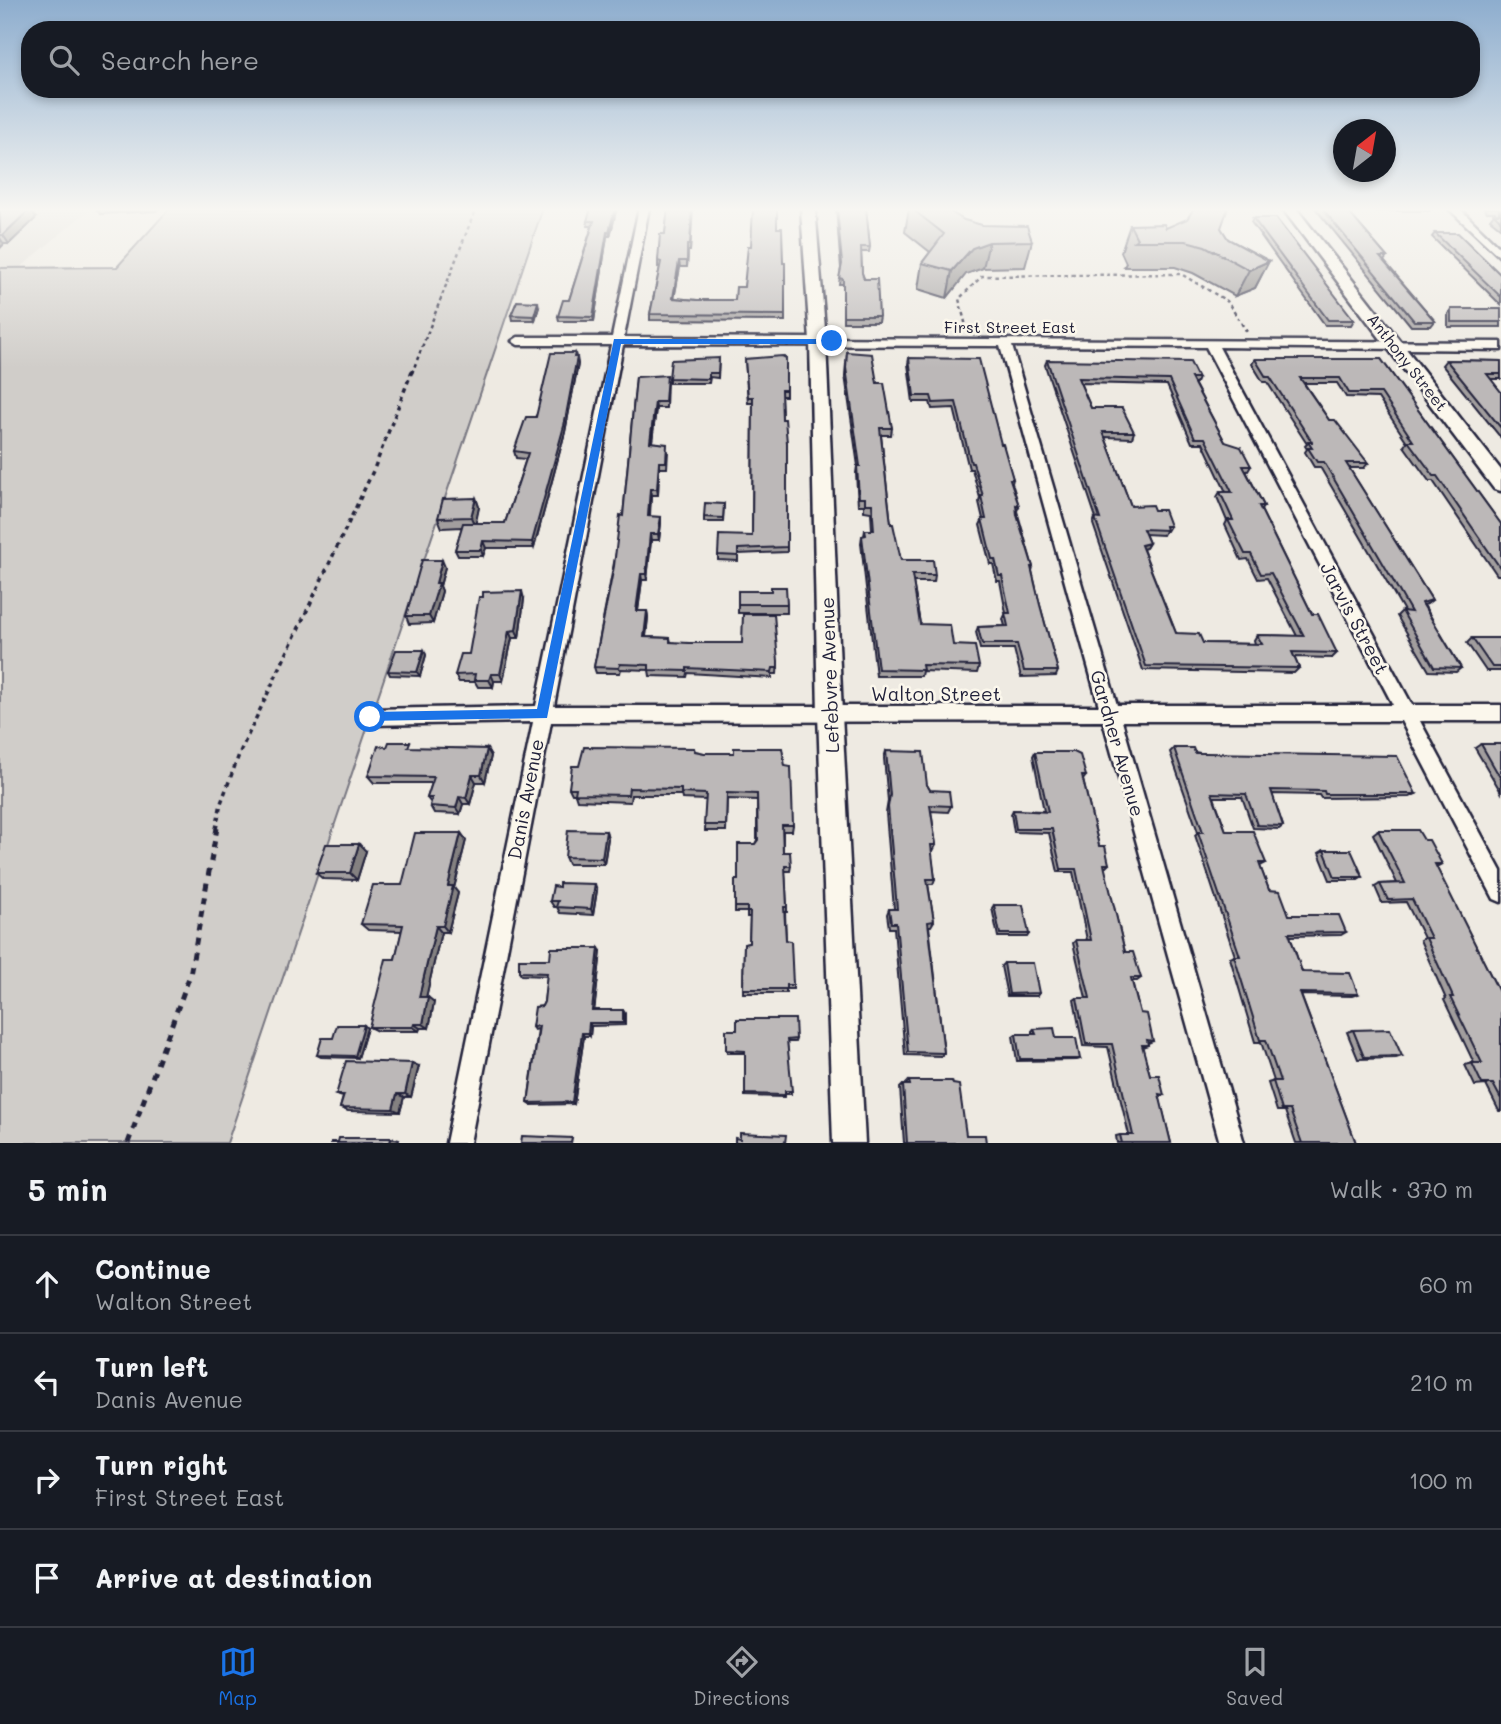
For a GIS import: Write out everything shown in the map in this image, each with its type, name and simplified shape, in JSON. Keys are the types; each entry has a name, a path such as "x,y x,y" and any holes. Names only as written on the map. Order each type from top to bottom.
{"street":[{"name":"Danis Avenue","path":"458,1143 633,261"},
{"name":"Lefebvre Avenue","path":"812,261 818,341 830,714 849,1143"},
{"name":"Anthony Street","path":"1330,261 1501,484"},
{"name":"First Street East","path":"518,341 1501,346"},
{"name":"Gardner Avenue","path":"1004,342 1232,1143"},
{"name":"Jarvis Street","path":"1211,344 1501,892"},
{"name":"Walton Street","path":"370,717 542,714 1501,713"}],"path":[{"path":"128,1143 190,975 221,803 240,752 374,469 455,261"},
{"path":"970,342 960,299 982,276 1181,274 1227,301 1254,344"}],"shaded area":[{"path":"0,261 28,261 20,268 0,268"},
{"path":"122,261 525,261 227,1143 0,1143 0,268 117,267"}],"building":[{"path":"581,261 602,261 593,317 558,316 563,300 569,300"},
{"path":"679,261 673,298 735,300 736,287 744,287 747,261 783,261 785,315 650,314 661,262"},
{"path":"842,261 862,261 864,279 877,279 879,316 843,316 843,279 839,278"},
{"path":"923,261 960,261 952,271"},
{"path":"1233,261 1268,261 1249,270"},
{"path":"1285,261 1309,261 1354,320 1328,320"},
{"path":"1365,261 1384,261 1435,321 1414,321"},
{"path":"1464,261 1487,261 1501,275 1501,297"},
{"path":"517,301 538,302 534,316 511,315"},
{"path":"1451,309 1501,309 1501,322 1451,322"},
{"path":"847,352 872,354 877,383 884,383 892,428 880,428 891,524 901,560 933,560 935,575 912,575 920,624 950,625 953,645 975,646 979,666 922,665 923,670 878,669 862,536 866,535 865,530 874,530 872,504 865,504 865,498 859,498 857,466 860,466 846,368"},
{"path":"551,353 575,353 574,357 577,357 564,426 532,542 483,541 481,550 455,550 463,523 505,523 528,453 514,451 526,417 536,417"},
{"path":"719,358 718,373 709,373 709,379 669,378 671,360"},
{"path":"786,358 786,390 781,390 782,419 785,419 787,443 787,547 738,549 738,556 718,555 719,535 752,536 753,397 748,397 745,359"},
{"path":"909,358 979,359 1013,479 1010,479 1019,506 1016,505 1017,515 1033,567 1058,671 1024,671 1017,644 982,644 978,627 1008,626 1005,613 1010,613 1002,576 999,576 995,559 992,559 982,519 986,519 983,496 971,463 956,402 933,403 931,396 914,396"},
{"path":"1255,359 1381,359 1501,524 1501,569 1437,476 1434,476 1408,441 1413,441 1381,393 1349,393 1340,378 1300,378 1329,420 1335,420 1368,463 1346,463 1432,600 1422,603 1461,668 1434,667 1402,611 1411,612 1387,570 1324,462 1317,462 1308,448 1312,448 1308,442 1312,442 1270,377 1266,377"},
{"path":"1047,360 1190,362 1198,378 1191,378 1225,442 1241,447 1251,466 1243,466 1264,506 1259,506 1312,614 1318,614 1337,653 1292,652 1299,668 1146,666 1095,518 1100,519","holes":["1078,378 1169,380 1195,438 1205,438 1232,492 1220,492 1233,520 1228,520 1245,554 1251,554 1261,574 1271,573 1304,636 1257,635 1262,644 1203,643 1199,634 1176,633 1141,545 1149,543 1143,529 1166,530 1165,526 1170,526 1164,510 1154,510 1152,505 1131,506 1103,432 1134,432 1122,408 1091,408"]},
{"path":"1446,360 1501,361 1501,374 1487,374 1501,392 1501,428"},
{"path":"667,375 665,402 655,402 650,442 667,444 666,462 659,462 657,489 650,489 648,516 661,517 658,534 650,534 646,574 641,574 636,611 647,611 644,637 670,638 670,642 742,643 743,614 774,614 778,668 773,668 772,672 687,668 687,671 649,670 649,665 620,664 619,668 594,667 614,566 620,515 623,516 636,377"},
{"path":"476,498 471,517 438,518 443,499"},
{"path":"705,503 724,504 723,518 704,517"},
{"path":"422,560 442,560 436,583 439,583 429,616 406,616"},
{"path":"771,587 786,587 787,604 738,604 738,591 771,591"},
{"path":"522,591 516,630 509,631 500,674 491,674 489,680 474,680 475,674 455,675 461,654 469,654 479,597 483,597 483,592"},
{"path":"1472,638 1500,638 1501,667 1492,667"},
{"path":"396,650 424,650 417,672 388,671"},
{"path":"389,742 410,742 408,747 487,749 481,775 472,775 466,798 459,797 456,808 430,806 432,798 427,798 434,777 368,776 378,746 387,747"},
{"path":"1481,744 1501,744 1501,779"},
{"path":"584,747 694,748 694,751 704,753 734,753 734,748 782,748 785,766 791,767 793,825 782,825 783,852 790,852 791,866 785,866 787,907 784,907 786,940 791,941 793,985 786,985 786,989 743,989 744,944 749,943 750,912 747,912 747,907 735,907 735,880 738,880 738,844 755,844 758,840 757,794 727,793 726,825 704,825 706,794 681,793 681,789 629,788 628,795 575,794 576,788 569,788 572,766 579,766"},
{"path":"1174,748 1193,748 1195,753 1397,756 1416,794 1325,794 1324,791 1271,790 1283,826 1257,825 1246,794 1212,793 1226,831 1253,831 1266,863 1259,863 1269,890 1280,891 1289,915 1339,915 1346,932 1289,933 1302,972 1350,973 1358,994 1300,993 1356,1143 1302,1143 1290,1110 1282,1110 1273,1081 1280,1081 1266,1040 1260,1040 1234,956 1240,956 1198,832 1203,832"},
{"path":"886,751 923,752 930,790 949,791 951,806 930,805 936,845 931,845 935,879 927,879 934,921 928,922 944,1053 908,1052 896,923 891,923 889,909 897,909"},
{"path":"1035,752 1074,752 1080,755 1086,776 1082,776 1099,846 1105,846 1109,864 1104,864 1125,952 1133,952 1141,978 1131,978 1140,1013 1147,1014 1153,1041 1147,1040 1148,1045 1142,1045 1150,1075 1159,1075 1164,1095 1159,1094 1171,1143 1122,1143 1120,1135 1133,1135 1112,1044 1086,1044 1077,998 1090,998 1076,940 1091,940 1076,869 1061,869 1052,829 1016,829 1013,810 1048,812"},
{"path":"568,830 606,831 602,858 565,857"},
{"path":"1378,830 1418,830 1424,840 1429,840 1442,864 1435,864 1501,996 1501,1099 1493,1084 1482,1084 1472,1063 1482,1063 1450,997 1453,997 1426,938 1431,938 1412,899 1388,900 1380,884 1405,883"},
{"path":"415,833 461,833 448,886 453,886 443,926 436,926 419,997 428,997 423,1024 414,1024 413,1027 369,1027 386,959 395,959 403,925 361,924 373,885 402,885"},
{"path":"326,844 359,844 350,873 316,873"},
{"path":"1324,850 1351,850 1363,877 1335,877"},
{"path":"559,883 595,884 591,909 556,907 558,901 550,901 553,886 559,887"},
{"path":"994,905 1023,905 1029,934 1000,934"},
{"path":"551,948 599,948 592,1010 623,1010 623,1023 589,1023 588,1033 582,1033 572,1102 528,1103 539,1026 532,1027 535,1007 542,1006 544,1002 547,973 519,972 519,959 550,959"},
{"path":"1004,963 1033,963 1039,993 1009,994"},
{"path":"737,1019 795,1019 796,1039 787,1040 792,1091 785,1091 785,1095 745,1094 745,1051 726,1050 726,1030 737,1030"},
{"path":"337,1025 364,1025 355,1056 317,1055 322,1038 333,1038"},
{"path":"1054,1028 1056,1038 1076,1038 1080,1059 1020,1059 1016,1034 1036,1034 1034,1029"},
{"path":"1390,1029 1402,1056 1364,1057 1353,1030"},
{"path":"346,1061 412,1063 405,1094 397,1094 393,1109 340,1108 344,1095 336,1095"},
{"path":"909,1081 952,1081 953,1084 959,1085 966,1135 985,1135 986,1143 907,1143 903,1085 910,1085"},
{"path":"740,1133 786,1135 785,1143 735,1143 735,1138 740,1139"},
{"path":"522,1136 572,1138 571,1143 521,1143"},
{"path":"339,1138 391,1138 390,1143 331,1143 338,1142"}],"route":[{"path":"370,717 542,714 617,341 832,341"}]}
